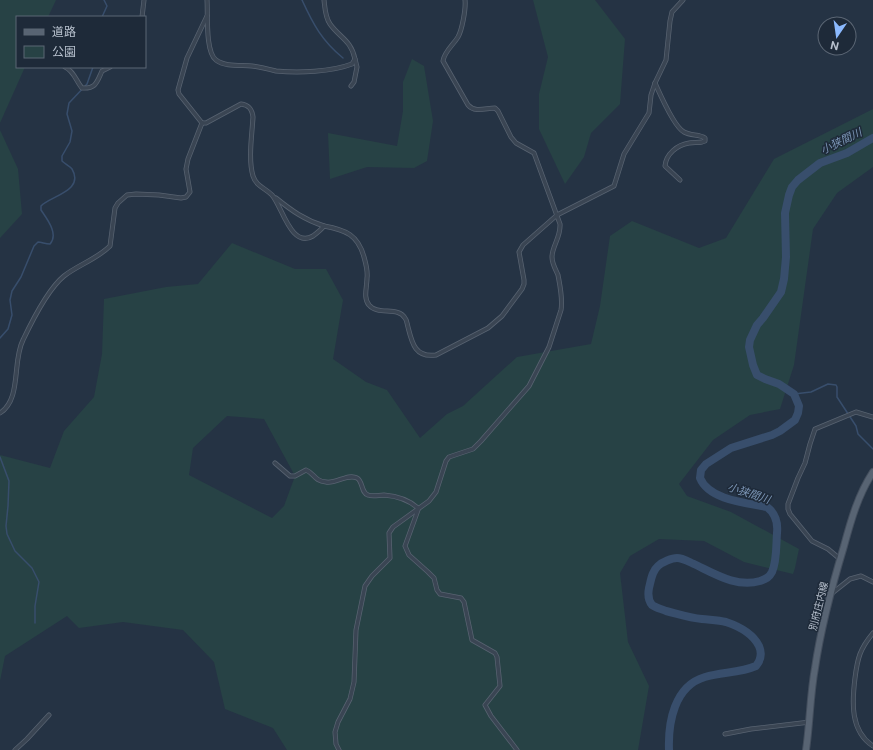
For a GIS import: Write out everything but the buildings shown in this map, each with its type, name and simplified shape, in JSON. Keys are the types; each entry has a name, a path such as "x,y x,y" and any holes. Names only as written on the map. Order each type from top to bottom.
{"main road":[{"name":"別府庄内線","path":"806,750 810,722 814,669 821,632 856,505 866,482 873,472"}],"street":[{"path":"142,16 144,0"},
{"path":"207,0 208,41 213,56 216,60 229,64 254,66 277,71 307,72 344,68 352,64 355,59"},
{"path":"324,0 325,11 330,24 353,50 357,67 354,82 350,86"},
{"path":"339,750 336,744 335,732 338,722 350,699 354,682 356,630 365,586 372,576 390,558 389,532 393,527 429,501 436,492 446,461 449,458 473,449 520,398 529,386 549,348 562,304 558,276 552,261 552,256 561,229 534,153 516,143 511,137 495,108 476,110 471,109 443,61 444,56 459,35 464,15 465,0"},
{"path":"208,15 187,58 178,90 179,94 202,122 206,123 241,104 250,107 253,117 250,168 253,178 259,186 289,209 308,221 340,230 351,235 358,241 362,248 367,267 366,294 369,305 376,310 398,313 402,315 405,318 413,345 422,354 430,356 436,355 488,328 502,316 524,284 524,275 519,258 521,248 557,216 614,186 624,154 649,113 655,83 666,60 672,12 683,0"},
{"path":"66,68 72,72 82,88 89,89 96,84 102,71 108,68"},
{"path":"655,83 668,110 680,129 683,132 705,138 705,142 684,144 670,153 667,157 665,166 680,180"},
{"path":"0,414 8,406 14,388 20,345 42,304 63,277 110,246 115,208 118,203 127,195 159,195 181,198 186,197 190,192 186,169 188,159 202,122"},
{"path":"272,196 284,214 287,224 296,235 309,238 321,230 324,226"},
{"path":"840,559 828,549 812,541 790,514 788,504 805,463 815,429 856,412 873,417"},
{"path":"275,463 292,477 306,470 309,471 315,479 326,482 351,476 356,477 365,493 369,496 383,495 394,497 411,502 418,508"},
{"path":"418,508 405,546 409,555 434,578 437,590 440,594 461,598 464,602 472,640 495,653 497,657 500,686 485,705 491,716 517,750"},
{"path":"831,594 850,579 861,576 873,582"},
{"path":"873,633 857,661 853,707 855,722 861,735 873,746"},
{"path":"14,750 27,739 49,715"},
{"path":"725,734 810,722"}],"green space":[{"path":"0,0 56,0 48,16 16,16 16,68 25,68 0,123"},
{"path":"533,0 595,0 625,39 620,104 591,133 584,157 565,184 539,129 539,94 548,57"},
{"path":"412,59 424,66 433,121 427,161 414,168 367,167 330,179 328,133 397,146 403,111 403,82"},
{"path":"873,109 873,167 837,193 813,229 794,365 780,409 750,415 713,440 679,484 687,496 731,512 799,549 795,568 793,574 744,562 704,541 659,539 630,556 620,573 628,642 649,686 638,750 287,750 273,728 225,709 214,662 183,630 123,622 79,628 67,616 5,656 0,681 0,455 50,468 64,431 94,397 102,354 104,299 166,287 198,284 232,243 295,269 326,269 343,300 333,359 366,382 387,390 420,438 447,414 463,406 517,357 591,344 600,306 610,236 632,221 699,248 726,238 774,159","holes":["227,416 264,419 295,476 284,506 272,518 189,475 193,448"]},
{"path":"0,130 18,169 22,214 0,238"}],"waterway":[{"path":"102,16 107,6 104,0"},
{"path":"302,0 319,32 329,45 343,58"},
{"path":"0,338 8,329 12,315 10,300 12,291 21,277 34,246 38,242 50,244 52,240 53,231 41,210 41,206 45,202 65,192 74,183 75,176 72,169 62,161 62,156 70,142 72,131 67,114 69,103 87,84 93,68"},
{"name":"小狭間川","path":"669,750 672,717 675,707 686,688 705,677 744,670 756,666 760,659 760,651 759,646 753,638 745,631 731,624 688,617 666,611 652,605 648,594 652,576 654,570 660,565 667,560 677,558 686,560 718,576 743,583 760,581 771,574 776,558 777,529 772,512 767,507 739,502 720,496 711,491 700,478 701,470 706,464 731,448 772,435 795,420 799,406 794,394 779,384 757,375 749,347 750,340 757,325 781,292 786,257 785,213 789,195 792,187 798,180 820,163 847,153 873,138"},
{"path":"794,394 811,392 828,384 836,385 837,397 856,426 858,434 873,449"},
{"path":"0,457 9,481 6,526 7,534 15,551 32,568 39,582 35,606 35,623"}]}
